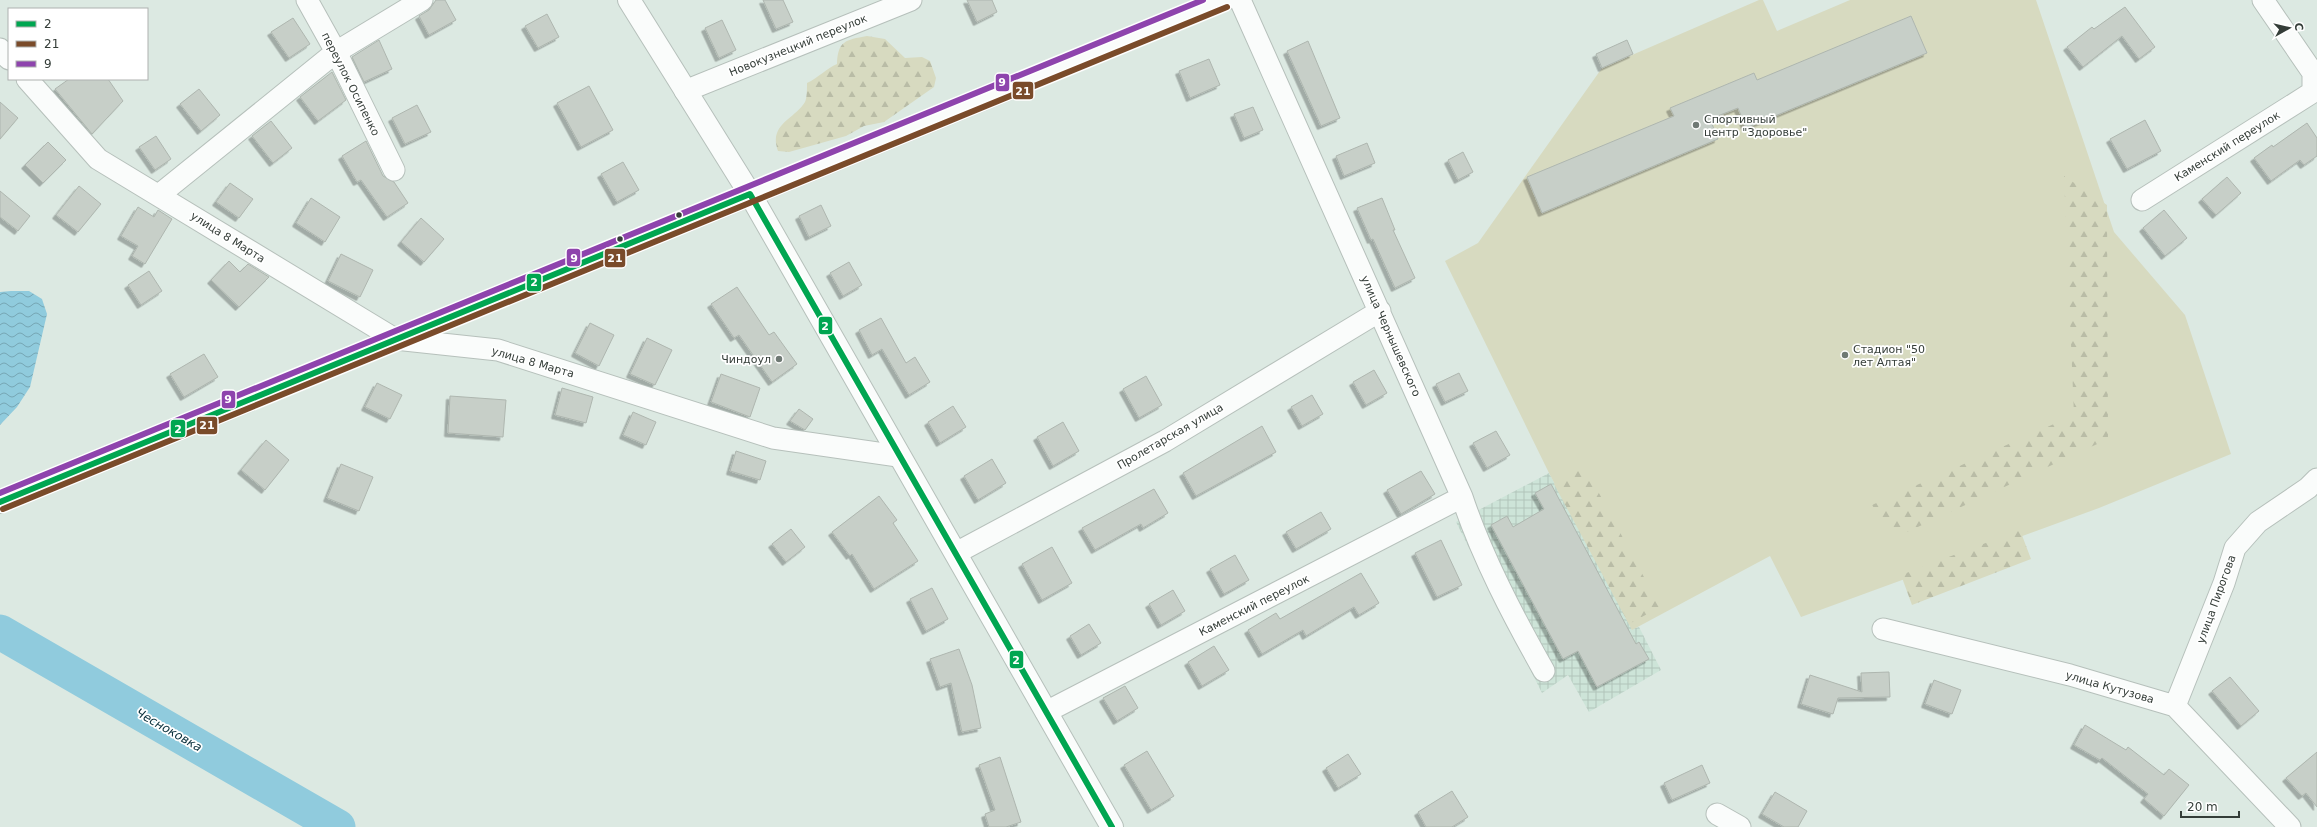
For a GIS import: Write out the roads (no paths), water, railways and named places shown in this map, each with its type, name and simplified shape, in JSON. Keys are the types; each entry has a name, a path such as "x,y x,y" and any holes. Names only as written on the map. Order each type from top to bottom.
{"street":[{"name":"переулок Осипенко","path":"306,0 336,52 394,170"},
{"path":"159,195 336,52 422,0"},
{"path":"629,0 750,194 898,456 956,553 1112,827"},
{"name":"Новокузнецкий переулок","path":"685,90 909,0"},
{"path":"0,502 1224,0"},
{"name":"улица Чернышевского","path":"1240,0 1380,311 1462,497 1471,523 1525,638 1544,671"},
{"name":"Каменский переулок","path":"2142,200 2313,92 2313,73 2263,0"},
{"path":"0,49 8,58"},
{"name":"улица 8 Марта","path":"28,80 98,159 395,339 498,350 773,438 898,456"},
{"name":"Пролетарская улица","path":"956,553 1164,441 1380,311"},
{"name":"улица Пирогова","path":"2175,706 2224,583 2235,548 2258,522 2314,488"},
{"name":"Каменский переулок","path":"1046,712 1462,497"},
{"name":"улица Кутузова","path":"1884,629 2070,675 2175,706"},
{"path":"2175,706 2290,827"},
{"path":"1717,814 1740,827"}],"water":[{"path":"29,291 42,299 47,314 30,387 17,407 0,425 0,292"}],"waterway":[{"name":"Чесноковка","path":"0,632 338,827"}],"place":[{"name":"Спортивный центр \"Здоровье\"","path":"1696,125"},
{"name":"Стадион \"50 лет Алтая\"","path":"1845,355"},
{"name":"Чиндоул","path":"779,359"}]}
